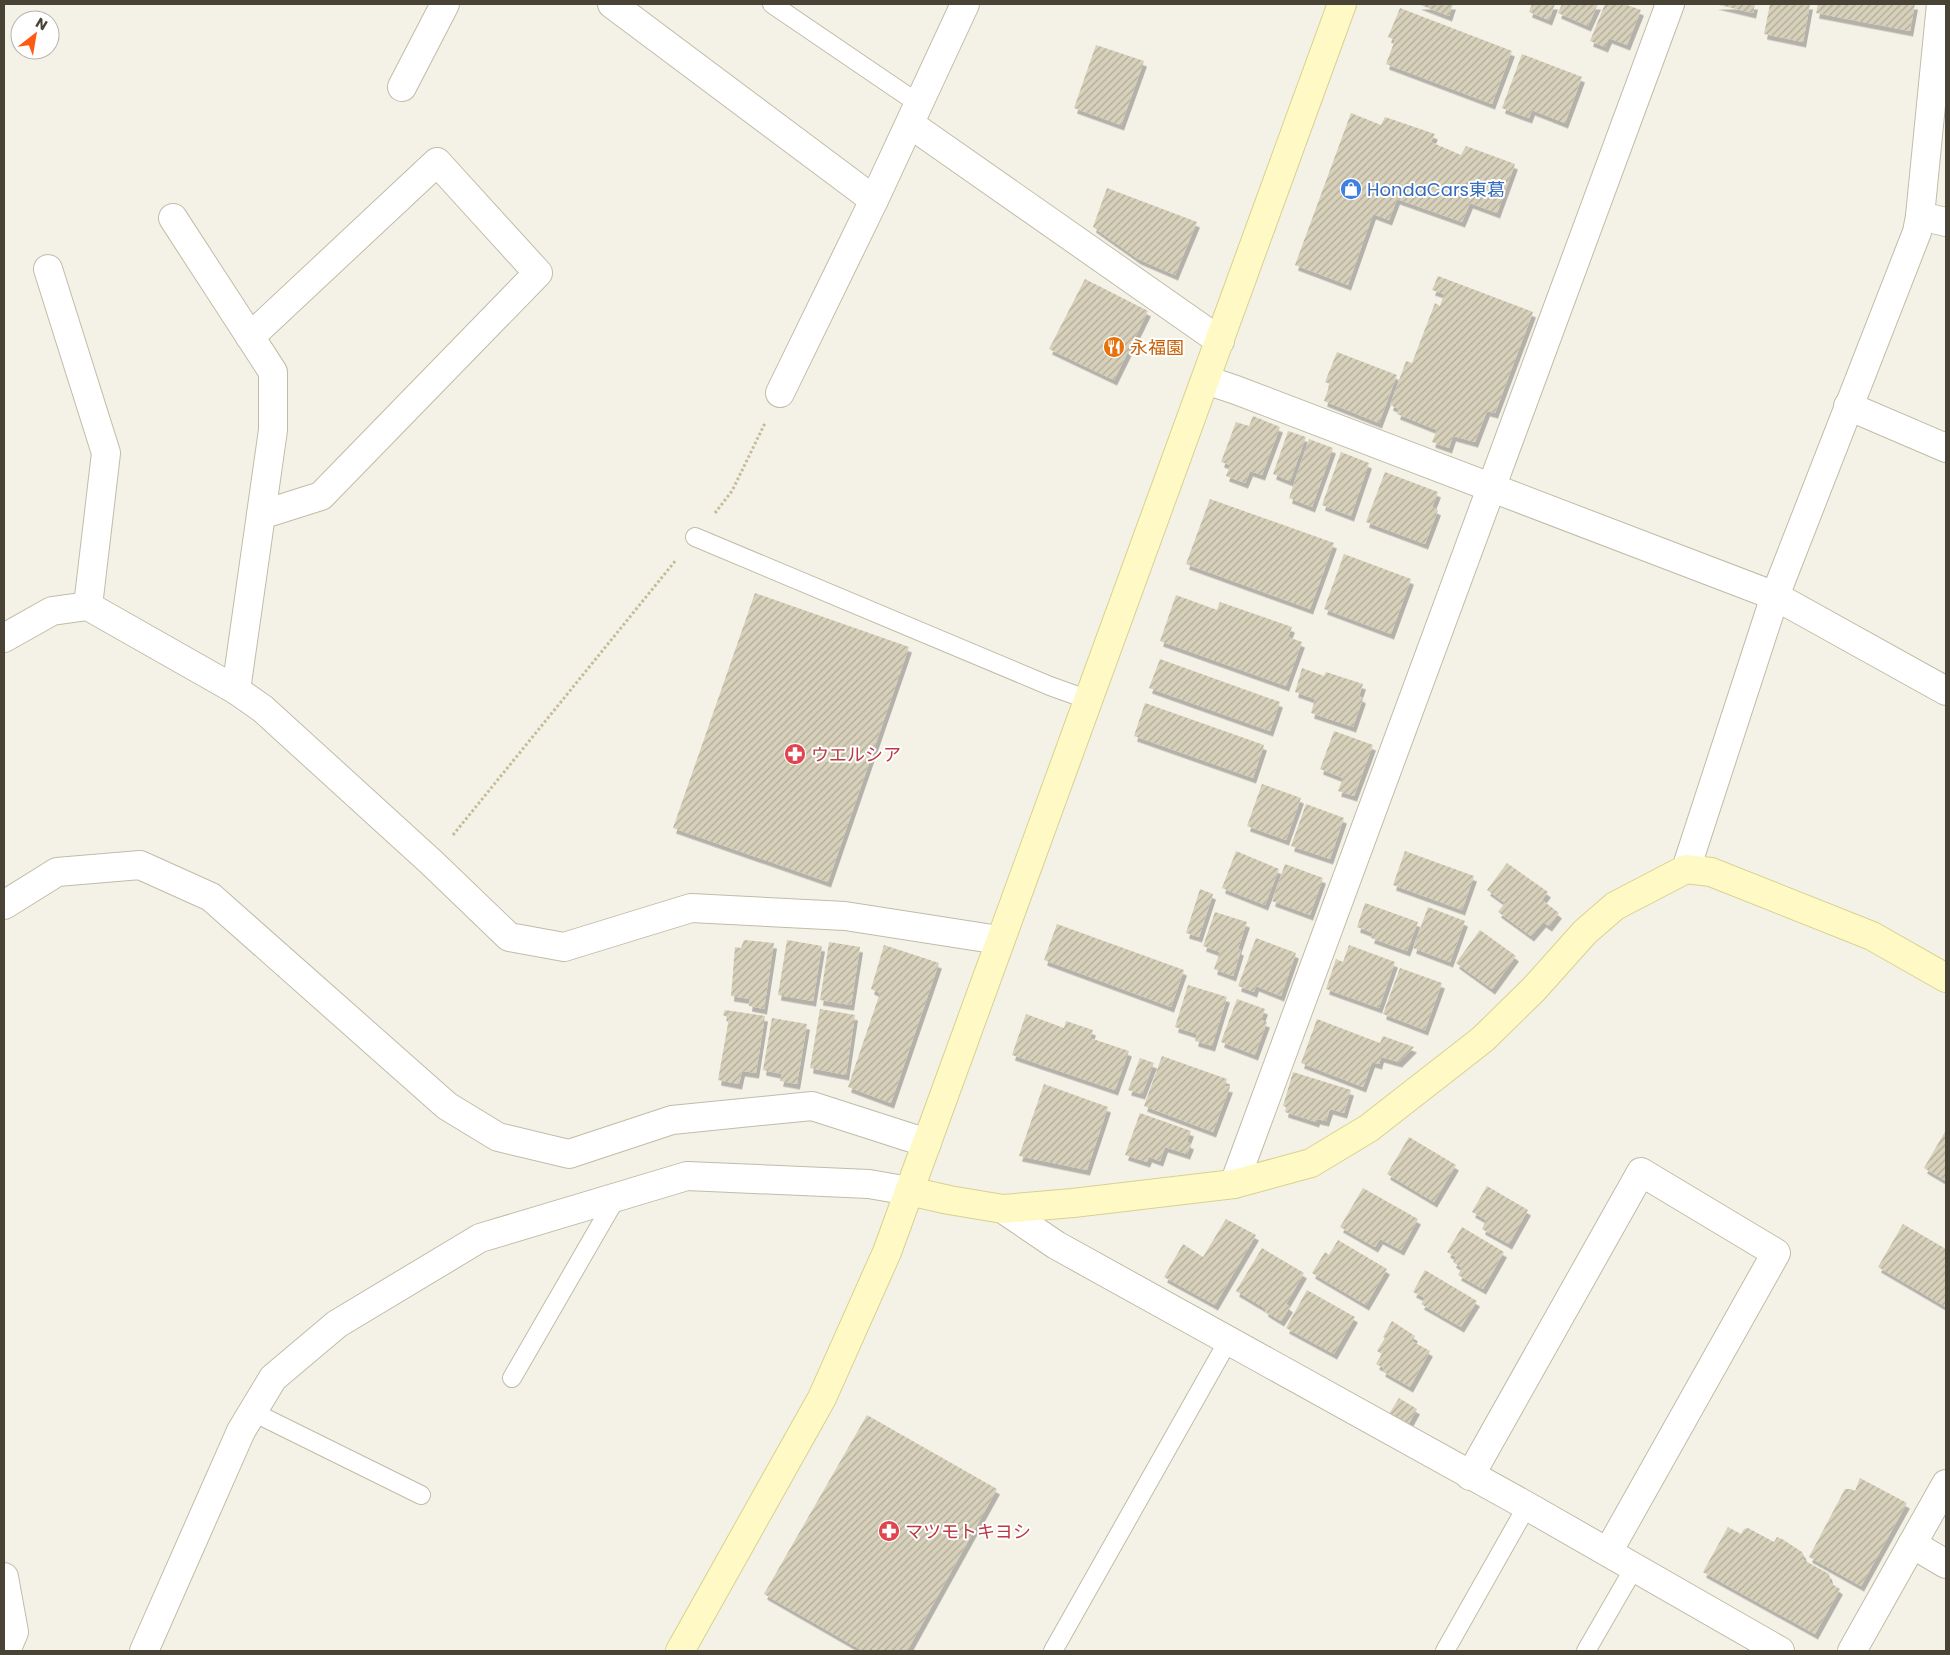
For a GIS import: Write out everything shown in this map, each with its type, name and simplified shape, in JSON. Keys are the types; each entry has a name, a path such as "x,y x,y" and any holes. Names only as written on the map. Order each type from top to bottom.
{"street":[{"path":"402,87 444,4"},
{"path":"612,4 874,200"},
{"path":"780,393 874,200 965,4"},
{"path":"680,1651 822,1398 887,1252 999,940 1089,700 1342,4"},
{"path":"1234,1184 1670,4"},
{"path":"1686,869 1775,596 1917,232 1933,219 1941,4"},
{"path":"914,114 1220,341"},
{"path":"250,337 436,162 538,273 321,496 261,515"},
{"path":"173,218 273,372 273,430 236,690"},
{"path":"48,270 106,454 88,606"},
{"path":"1206,380 1245,393 1775,596 1946,691"},
{"path":"1848,406 1946,448"},
{"path":"4,638 52,611 88,606 236,690 263,709 430,862 509,938 564,947 691,908 845,916 999,940"},
{"path":"4,905 57,872 140,865 211,897 447,1106 498,1137 569,1154 672,1120 812,1106 927,1143"},
{"path":"144,1651 241,1430 273,1378 337,1324 480,1238 687,1176 869,1184 1003,1209 1073,1203 1234,1184 1312,1163 1368,1128 1483,1039 1534,989 1585,932 1615,906 1686,869 1711,872 1864,933 1946,978"},
{"path":"1470,1476 1641,1172 1776,1253 1608,1552"},
{"path":"1003,1209 1056,1245 1527,1506 1780,1651"},
{"path":"1852,1651 1946,1484"},
{"path":"1912,1544 1946,1564"},
{"path":"4,1577 14,1632 6,1651"}],"lane":[{"path":"772,4 914,114"},
{"path":"695,537 1050,686 1089,700"},
{"path":"512,1378 616,1198"},
{"path":"1053,1651 1228,1342"},
{"path":"252,1412 421,1495"},
{"path":"1445,1651 1527,1506"},
{"path":"1586,1651 1634,1568"}],"path":[{"path":"430,862 732,491 780,393"}],"building":[{"path":"1418,4 1453,4 1449,16"},
{"path":"1532,4 1555,4 1549,20 1529,12"},
{"path":"1562,4 1598,4 1588,26 1558,13"},
{"path":"1605,4 1624,4 1641,10 1627,45 1609,38 1605,47 1590,41"},
{"path":"1715,4 1755,4 1753,13"},
{"path":"1770,4 1810,4 1803,42 1764,34"},
{"path":"1818,4 1915,4 1910,31 1816,13"},
{"path":"1400,8 1512,51 1492,104 1386,64 1395,40 1388,37"},
{"path":"1096,45 1144,61 1121,125 1074,108"},
{"path":"1522,54 1582,77 1565,123 1532,110 1529,118 1502,108"},
{"path":"1351,113 1381,125 1385,117 1435,134 1431,142 1461,155 1466,146 1515,164 1497,213 1470,203 1462,222 1397,199 1389,220 1373,214 1348,285 1295,265"},
{"path":"1107,188 1197,222 1175,275 1138,259 1093,227"},
{"path":"1438,276 1533,312 1495,413 1487,411 1475,442 1453,436 1449,448 1432,442 1437,430 1397,414 1399,409 1390,405 1406,361 1412,363 1435,303 1440,306 1444,294 1432,290"},
{"path":"1085,279 1148,311 1114,380 1049,349"},
{"path":"1337,352 1397,375 1379,423 1324,401 1330,384 1325,382"},
{"path":"1253,416 1280,427 1262,475 1250,471 1245,483 1226,476 1230,465 1221,462 1236,422 1249,426"},
{"path":"1288,431 1306,437 1290,481 1273,474"},
{"path":"1309,439 1333,448 1312,507 1289,498"},
{"path":"1341,452 1369,463 1351,516 1322,505"},
{"path":"1385,472 1438,492 1432,507 1438,510 1425,544 1366,522"},
{"path":"1210,499 1334,543 1310,609 1186,564"},
{"path":"1344,554 1411,579 1391,634 1324,609"},
{"path":"755,593 909,647 828,882 673,828"},
{"path":"1176,595 1217,610 1220,602 1292,627 1288,637 1302,642 1286,686 1160,641"},
{"path":"1160,659 1280,702 1270,731 1149,688"},
{"path":"1302,668 1324,676 1326,672 1363,684 1359,696 1363,698 1353,727 1311,713 1315,699 1295,692"},
{"path":"1145,703 1264,745 1253,778 1134,736"},
{"path":"1334,731 1373,745 1354,796 1338,791 1343,778 1320,769"},
{"path":"1262,784 1301,798 1286,840 1247,826"},
{"path":"1306,804 1344,818 1330,859 1291,846"},
{"path":"1236,851 1279,869 1265,905 1222,888"},
{"path":"1405,851 1474,876 1462,910 1393,885"},
{"path":"1507,863 1548,892 1542,900 1559,913 1549,926 1543,922 1531,936 1498,912 1505,903 1487,890"},
{"path":"1285,864 1323,878 1310,915 1272,901"},
{"path":"1200,889 1213,894 1199,937 1186,933"},
{"path":"1365,903 1418,922 1407,951 1371,938 1373,933 1357,927"},
{"path":"1428,907 1465,921 1450,962 1413,948"},
{"path":"1215,912 1247,922 1238,949 1241,950 1233,976 1214,969 1220,952 1203,946"},
{"path":"1057,924 1184,970 1171,1007 1044,960"},
{"path":"1480,930 1516,956 1492,989 1456,963"},
{"path":"1256,938 1296,953 1281,996 1256,986 1254,992 1238,986"},
{"path":"744,940 774,943 764,1009 749,1006 750,999 731,996 735,947 741,948"},
{"path":"787,940 822,946 813,1001 778,995"},
{"path":"829,942 860,947 851,1005 820,1000"},
{"path":"884,945 939,963 891,1103 848,1087 880,993 871,989"},
{"path":"1349,945 1395,962 1379,1008 1326,989 1336,959 1343,962"},
{"path":"1400,968 1442,983 1425,1030 1383,1014"},
{"path":"1188,985 1227,997 1212,1046 1195,1041 1197,1034 1175,1027"},
{"path":"1237,999 1265,1009 1261,1020 1267,1022 1255,1055 1221,1042"},
{"path":"820,1009 855,1015 846,1075 810,1068"},
{"path":"725,1010 765,1016 756,1073 742,1071 739,1084 718,1080 729,1018 723,1015"},
{"path":"1026,1014 1064,1028 1066,1021 1093,1030 1090,1038 1129,1051 1115,1090 1012,1055"},
{"path":"772,1018 807,1024 797,1084 780,1081 782,1074 763,1070"},
{"path":"1317,1019 1380,1043 1383,1036 1414,1047 1399,1062 1381,1057 1379,1064 1372,1062 1363,1087 1301,1063"},
{"path":"1162,1056 1227,1079 1225,1086 1230,1087 1213,1132 1144,1106"},
{"path":"1140,1058 1154,1063 1142,1094 1128,1090"},
{"path":"1293,1072 1351,1090 1344,1113 1330,1109 1326,1121 1317,1119 1316,1122 1285,1112 1286,1107 1283,1106"},
{"path":"1044,1084 1108,1107 1087,1170 1019,1156"},
{"path":"1140,1113 1191,1131 1187,1142 1191,1144 1187,1154 1165,1147 1160,1161 1149,1157 1147,1162 1125,1155"},
{"path":"1946,1130 1946,1181 1924,1168"},
{"path":"1409,1137 1456,1165 1434,1202 1387,1174"},
{"path":"1487,1186 1528,1210 1509,1244 1482,1229 1486,1220 1472,1212"},
{"path":"1363,1188 1418,1219 1401,1250 1380,1239 1375,1247 1340,1227"},
{"path":"1226,1219 1256,1235 1215,1305 1164,1277 1183,1244 1203,1257"},
{"path":"1903,1224 1946,1249 1946,1307 1878,1267"},
{"path":"1462,1227 1504,1252 1483,1289 1458,1275 1462,1268 1453,1262 1456,1257 1447,1252"},
{"path":"1338,1240 1387,1269 1366,1305 1312,1273 1325,1252 1329,1255"},
{"path":"1262,1248 1304,1273 1286,1304 1290,1307 1281,1321 1265,1311 1266,1309 1236,1291"},
{"path":"1425,1270 1477,1301 1461,1327 1421,1304 1425,1298 1413,1292"},
{"path":"1307,1290 1355,1317 1334,1354 1286,1328"},
{"path":"1392,1321 1415,1336 1412,1341 1430,1351 1410,1387 1382,1371 1384,1368 1376,1364 1382,1354 1377,1351"},
{"path":"1399,1398 1417,1409 1408,1425 1389,1414"},
{"path":"867,1415 997,1489 907,1651 863,1651 764,1594"},
{"path":"1860,1478 1907,1503 1861,1586 1809,1557 1845,1489 1855,1491"},
{"path":"1728,1527 1741,1534 1744,1529 1748,1528 1774,1542 1777,1537 1782,1539 1802,1552 1804,1556 1802,1559 1829,1574 1829,1582 1840,1589 1815,1634 1703,1572"}],"place":[{"name":"HondaCars東葛","path":"1351,189"},
{"name":"永福園","path":"1114,347"},
{"name":"ウエルシア","path":"795,754"},
{"name":"マツモトキヨシ","path":"889,1531"}]}
